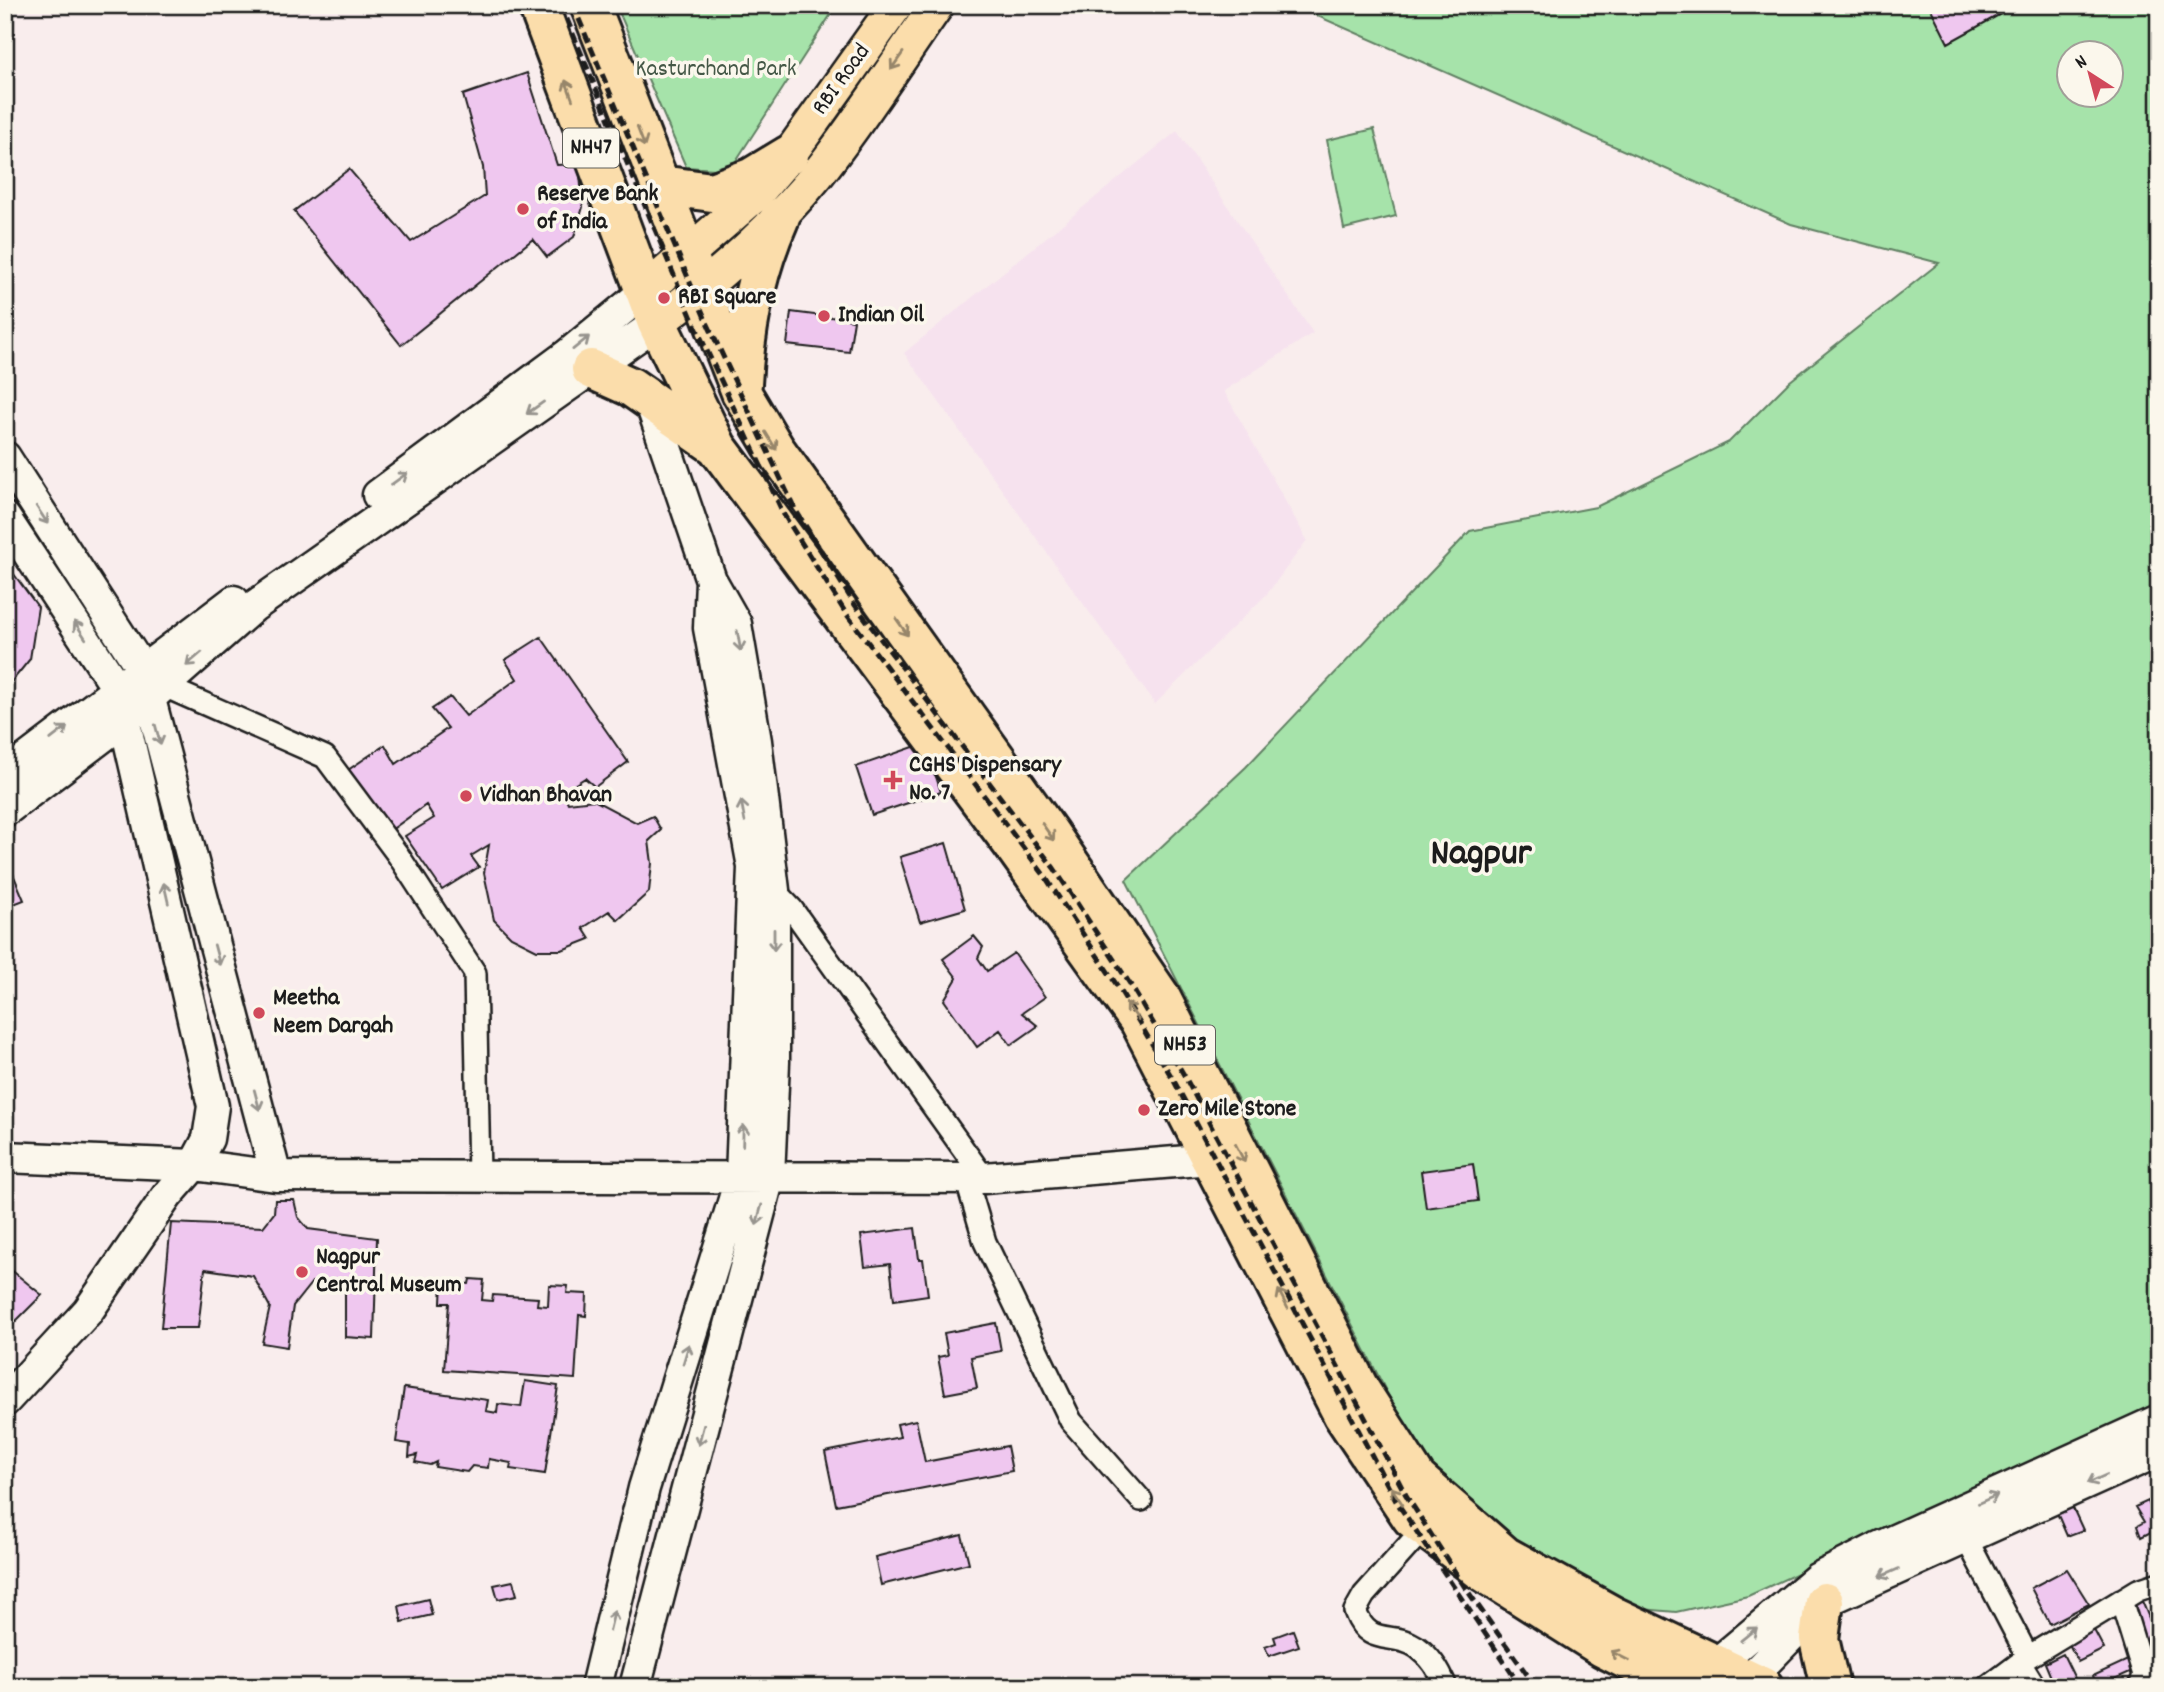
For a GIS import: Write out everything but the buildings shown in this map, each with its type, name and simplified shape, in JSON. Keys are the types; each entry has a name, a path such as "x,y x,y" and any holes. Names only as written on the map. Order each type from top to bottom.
{"highway":[{"name":"NH47","path":"538,5 650,307"},
{"name":"NH47","path":"590,5 700,291"},
{"path":"660,185 712,192 751,178 789,155"},
{"path":"741,392 744,338 754,290 764,253 780,217"},
{"name":"NH53","path":"700,291 741,392 775,449 1049,833 1160,996 1360,1390 1417,1479 1505,1556 1734,1681"},
{"name":"NH53","path":"650,307 717,447 1011,842 1140,1022 1343,1415 1412,1518 1479,1569 1602,1647 1681,1687"},
{"path":"591,369 631,387 717,447"},
{"path":"1824,1602 1819,1639 1830,1687"}],"main road":[{"name":"RBI Road","path":"650,307 687,254 755,195 789,155 896,5"},
{"path":"650,307 700,291 780,217 817,174 937,5"}],"street":[{"path":"145,693 253,607 591,369 650,307"},
{"path":"5,811 145,693 567,355 650,307"},
{"path":"635,1687 677,1526 755,1177 774,1062 774,890 756,741 736,624 711,580 650,401"},
{"path":"5,457 145,693 276,1176"},
{"path":"5,518 117,688 145,693 325,757 398,855 475,973 479,1176"},
{"path":"596,1687 639,1510 755,1177 753,867 709,628 711,580"},
{"path":"5,775 117,688"},
{"path":"5,1401 89,1311 167,1196 194,1166 208,1139 213,1106 145,693"},
{"path":"753,867 792,909 975,1178 985,1242 1071,1420 1141,1500"},
{"path":"5,1157 194,1166 276,1176 975,1178 1211,1159"},
{"path":"1734,1681 1824,1602 2159,1420"},
{"path":"1734,1681 1818,1578 1877,1548 1959,1531 2159,1451"},
{"path":"639,1510 677,1526"},
{"path":"1424,1527 1364,1595 1355,1611 1361,1626 1374,1636 1416,1646 1437,1668 1446,1687"},
{"path":"1959,1531 2035,1687"},
{"path":"1987,1687 2024,1660 2121,1600 2159,1583"},
{"path":"2121,1600 2144,1675 2140,1687"}],"shaded area":[{"path":"1177,131 1313,333 1224,391 1307,540 1267,594 1155,704 904,353"}],"green space":[{"name":"Kasturchand Park","path":"616,5 837,5 730,170 686,167"},
{"path":"1317,5 2159,5 2159,1408 1748,1596 1676,1612 1596,1605 1521,1556 1417,1452 1126,880 1246,767 1470,531 1596,507 1729,442 1789,382 1939,263 1791,224 1313,14"},
{"path":"1374,129 1396,216 1344,229 1327,140"}],"railway":[{"path":"561,5 694,323 784,515 845,612 1044,875 1120,990 1174,1081 1396,1501 1521,1687"},
{"path":"573,5 705,318 795,509 855,605 1054,868 1130,984 1184,1075 1406,1495 1464,1586 1536,1687"}],"place":[{"name":"Reserve Bank of India","path":"523,209"},
{"name":"RBI Square","path":"664,298"},
{"name":"Indian Oil","path":"824,316"},
{"name":"CGHS Dispensary No. 7","path":"893,780"},
{"name":"Vidhan Bhavan","path":"466,796"},
{"name":"Meetha Neem Dargah","path":"259,1013"},
{"name":"Zero Mile Stone","path":"1144,1110"},
{"name":"Nagpur Central Museum","path":"302,1272"}],"district":[{"name":"Nagpur","path":"1481,855"}]}
